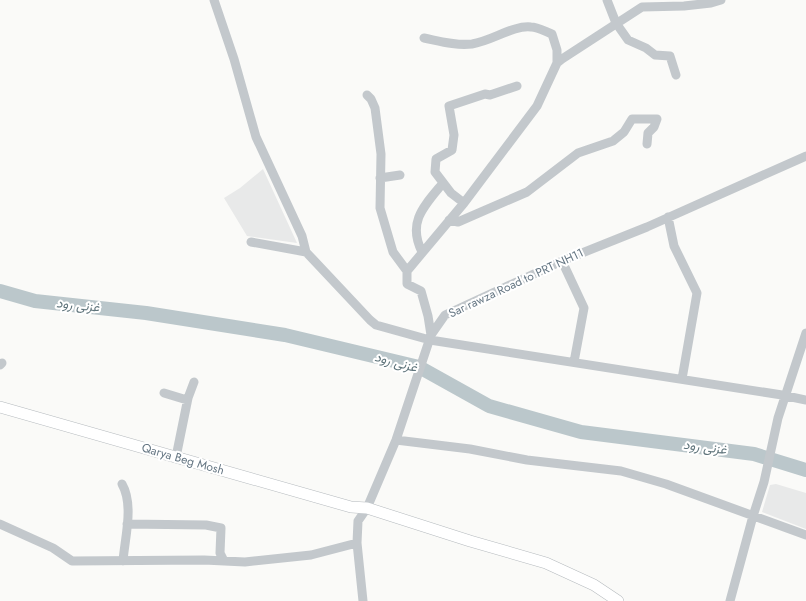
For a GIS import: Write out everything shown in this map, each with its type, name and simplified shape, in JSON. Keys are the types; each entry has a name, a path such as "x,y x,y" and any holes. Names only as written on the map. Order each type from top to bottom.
{"main road":[{"name":"Qarya Beg Mosh","path":"0,407 351,507 367,508"},
{"path":"367,508 470,541 546,563 594,585 618,601"}],"street":[{"path":"214,0 234,59 256,137 302,236 306,252 376,325 429,341 574,362 806,400"},
{"path":"607,0 616,23 628,40 646,48 655,55 670,56 676,75"},
{"path":"557,63 642,7 691,5 722,0"},
{"path":"407,271 464,203 537,106 557,63 557,50 552,34 531,27 510,30 498,37 472,44 449,43 424,38"},
{"path":"464,203 443,183 435,172 436,159 452,150 454,135 449,106 485,94 490,95 517,86"},
{"path":"367,95 372,99 375,108 381,154 380,208 394,252 407,271 407,284 421,291 428,316 429,341"},
{"path":"449,220 458,222 527,192 578,153 612,141 624,132 632,119 657,118 654,127 648,133 646,144"},
{"name":"Sar rawza Road to PRT NH11","path":"363,601 358,543 358,521 367,508 396,440 429,341 445,315 562,261 668,217 806,156"},
{"path":"380,178 400,175"},
{"path":"422,252 416,239 420,214 422,209 443,183"},
{"path":"668,217 674,246 696,293 682,379"},
{"path":"251,242 306,252"},
{"path":"562,261 584,308 574,362"},
{"path":"730,601 753,516 764,482 778,418 806,333"},
{"path":"176,457 187,400 194,382"},
{"path":"164,393 187,400"},
{"path":"396,440 470,449 527,460 621,471 666,484 806,535"},
{"path":"122,484 128,493 127,524 123,561"},
{"path":"0,524 53,548 72,561 245,562 311,555 358,543"},
{"path":"127,524 206,525 221,528 220,553 224,561"}],"shaded area":[{"path":"263,169 297,243 247,236 224,198 240,188"},
{"path":"776,484 806,493 806,529 762,512 770,485"}],"waterway":[{"name":"غزنی رود","path":"0,291 35,301 146,313 285,335 419,367 489,406 581,432 754,454 806,470"}]}
